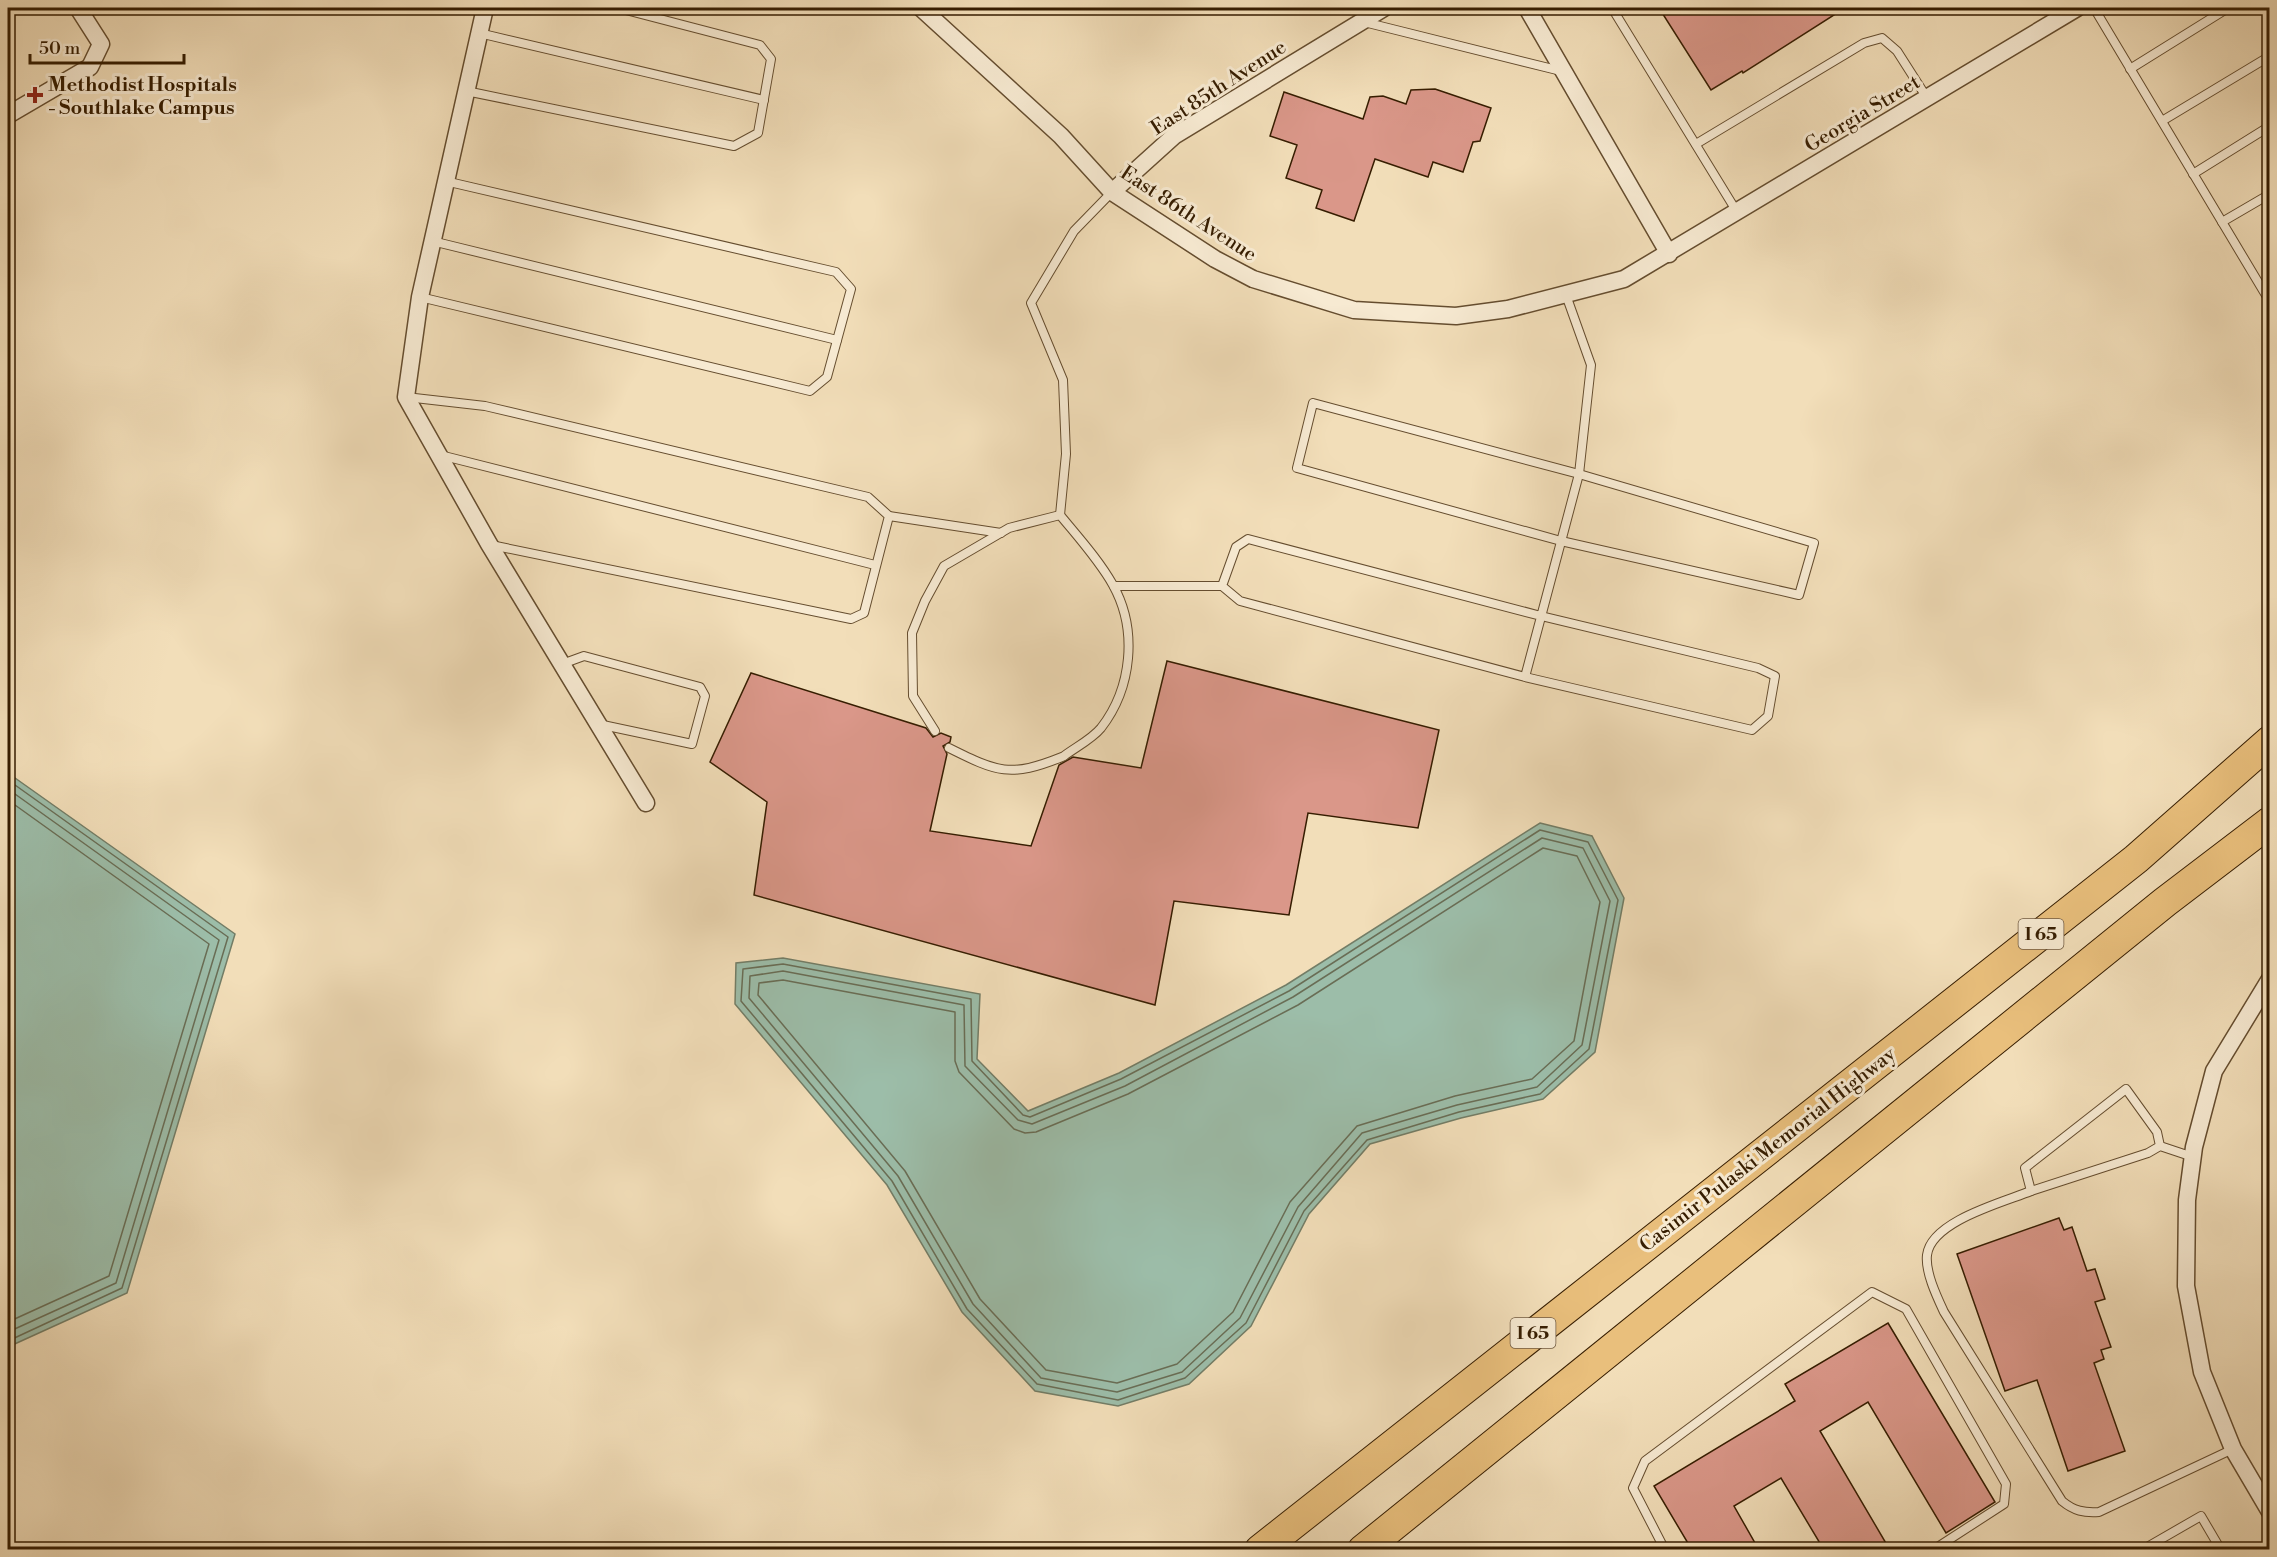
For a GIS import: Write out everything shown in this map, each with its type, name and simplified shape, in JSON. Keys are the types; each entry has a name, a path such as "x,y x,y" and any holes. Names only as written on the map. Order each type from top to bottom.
{"highway":[{"name":"Casimir Pulaski Memorial Highway","path":"1260,1550 2136,859 2270,741"},
{"name":"I 65","path":"1363,1550 2165,902 2270,822"}],"street":[{"path":"8,116 90,67 101,44 78,8"},
{"path":"485,8 444,181 420,297 406,397 489,544 646,803"},
{"name":"East 86th Avenue","path":"921,8 1061,136 1112,192 1215,259 1253,279 1354,310 1456,316 1508,309 1624,279 1669,254"},
{"name":"East 85th Avenue","path":"1112,192 1174,136 1384,8"},
{"path":"1527,8 1669,254"},
{"name":"Georgia Street","path":"1669,254 2077,8"},
{"path":"2270,979 2214,1071 2193,1152 2187,1200 2186,1286 2202,1372 2233,1449 2270,1512"}],"lane":[{"path":"466,91 734,146 758,133 771,59 759,45 618,8"},
{"path":"1612,8 1738,212"},
{"path":"2094,8 2270,302"},
{"path":"2130,69 2229,8"},
{"path":"1361,21 1564,71"},
{"path":"479,33 764,100"},
{"path":"1696,144 1864,43 1882,38 1898,51 1927,98"},
{"path":"2162,121 2270,56"},
{"path":"2193,174 2270,126"},
{"path":"420,297 810,391 827,377 851,289 836,272 444,181"},
{"path":"949,748 990,769 1030,770 1063,756 1100,730 1121,698 1130,660 1125,621 1114,586 1060,515 1066,454 1063,380 1031,303 1074,231 1112,192"},
{"path":"2222,222 2270,194"},
{"path":"432,241 837,340"},
{"path":"1525,677 1579,474 1591,365 1566,295"},
{"path":"406,397 485,406 868,497 889,516 1001,533"},
{"path":"1312,403 1579,474 1814,543 1800,595 1562,541 1297,468 1312,403"},
{"path":"439,455 875,565"},
{"path":"935,731 913,696 912,633 925,601 944,566 1009,528 1060,515"},
{"path":"489,544 851,619 864,613 889,516"},
{"path":"1114,586 1222,586 1240,601 1525,677 1752,730 1768,716 1775,676 1758,668 1541,616 1248,539 1236,547 1222,586"},
{"path":"562,664 584,656 700,687 705,696 692,744 598,723"},
{"path":"2031,1191 2025,1168 2126,1089 2157,1132 2160,1146"},
{"path":"2193,1152 2160,1146 2148,1153 2031,1191 1950,1225 1933,1242 1926,1257 1944,1312 2062,1501 2079,1511 2099,1512 2233,1449"},
{"path":"1665,1550 1633,1488 1645,1461 1872,1292 1906,1309 2006,1484 2004,1504 1933,1550"},
{"path":"2142,1550 2201,1516 2221,1550"}],"water":[{"path":"8,773 235,934 127,1293 8,1347"},
{"path":"1540,823 1592,836 1624,898 1595,1052 1543,1099 1461,1118 1370,1144 1309,1214 1251,1326 1189,1384 1118,1406 1035,1391 962,1312 887,1185 735,1004 736,963 783,958 980,994 977,1059 1028,1111 1119,1073 1286,985"}],"building":[{"path":"1659,8 1845,8 1743,73 1742,71 1711,90"},
{"path":"1435,89 1491,108 1480,141 1473,142 1463,172 1433,162 1428,177 1375,159 1354,221 1316,208 1322,190 1286,178 1297,145 1270,136 1284,92 1363,119 1370,97 1383,96 1406,104 1411,90"},
{"path":"1167,661 1439,730 1418,828 1308,813 1289,915 1174,901 1155,1005 754,895 767,802 710,762 751,673 926,728 933,737 941,733 951,737 950,742 943,746 947,754 930,831 1031,846 1059,765 1073,757 1141,768"},
{"path":"2059,1218 2064,1230 2072,1227 2087,1271 2095,1269 2105,1299 2095,1302 2111,1347 2101,1350 2104,1359 2094,1363 2125,1451 2068,1471 2037,1380 2005,1391 1957,1254"},
{"path":"1888,1323 1995,1502 1946,1533 1868,1402 1820,1431 1890,1550 1824,1550 1781,1478 1734,1506 1759,1550 1692,1550 1654,1486 1795,1401 1785,1384"}],"place":[{"name":"Methodist Hospitals - Southlake Campus","path":"35,95"}]}
